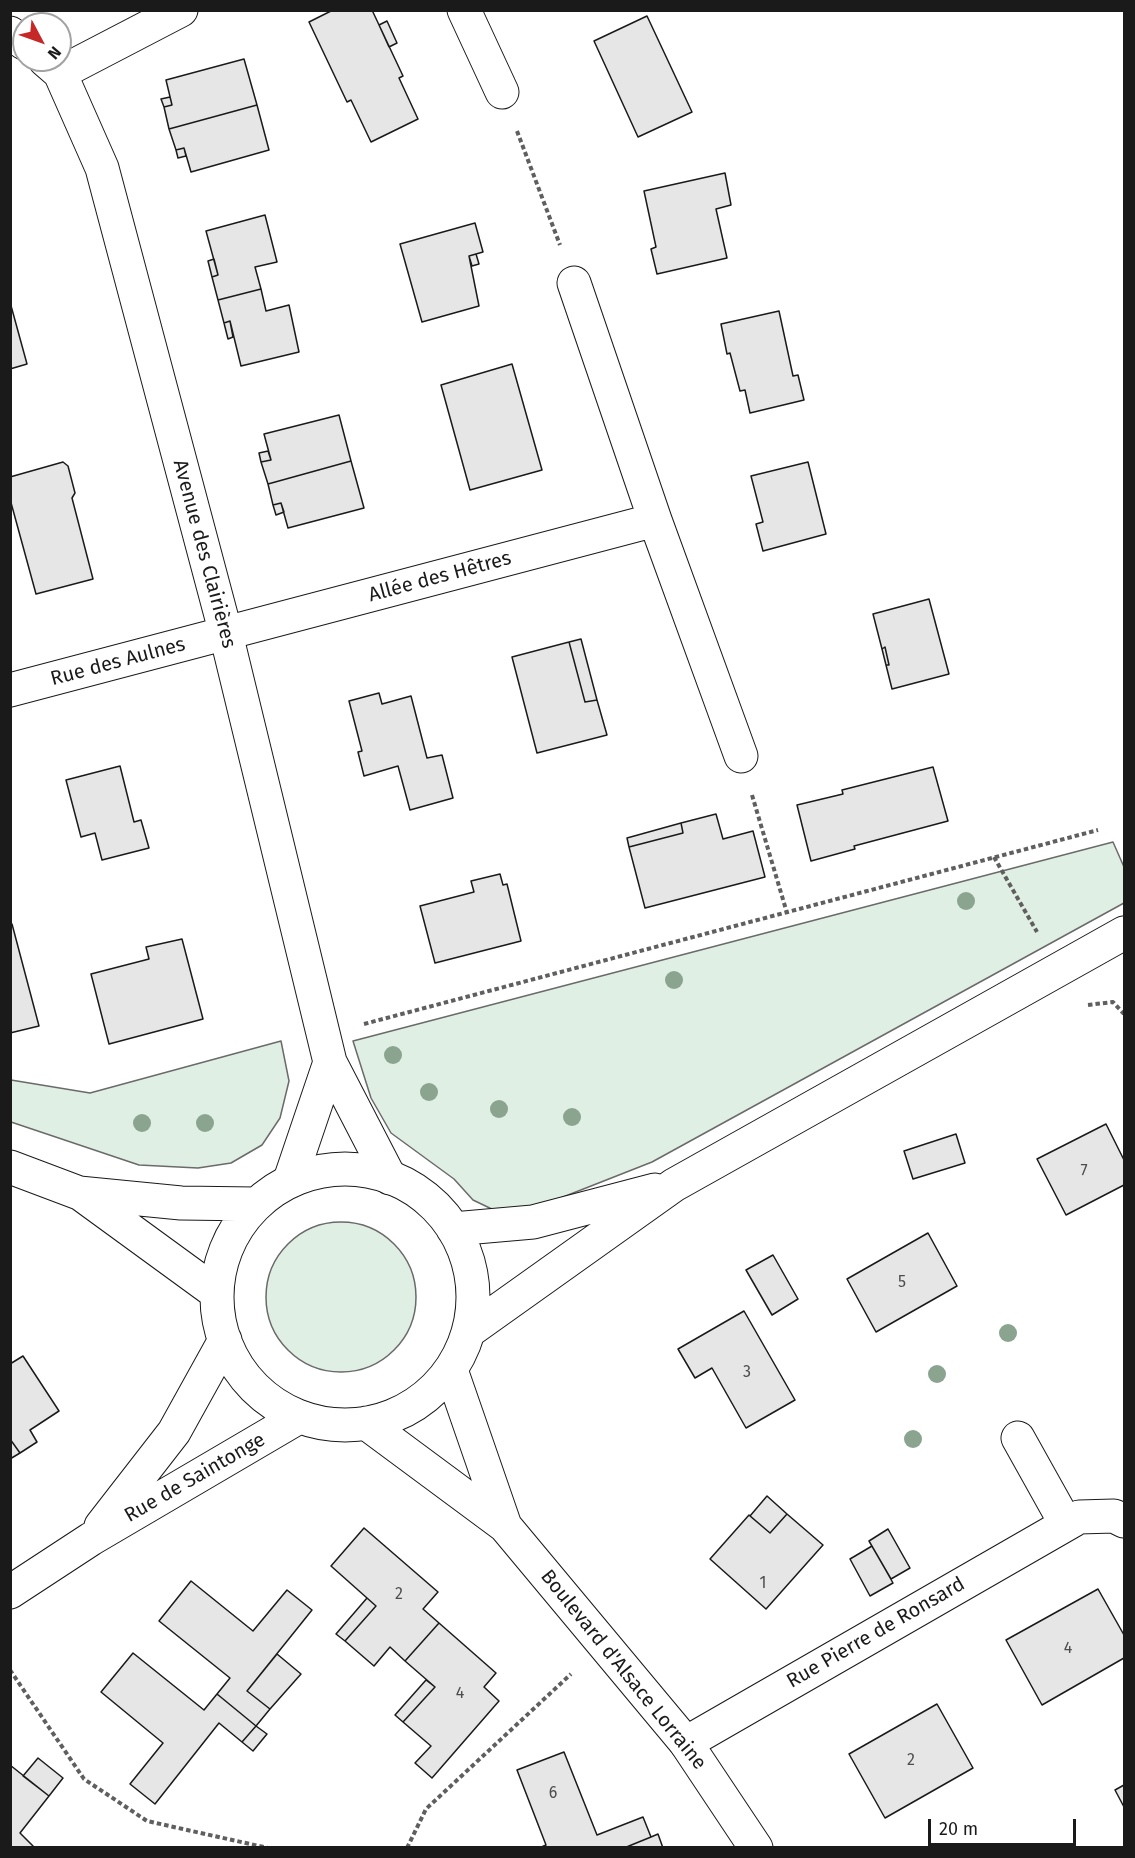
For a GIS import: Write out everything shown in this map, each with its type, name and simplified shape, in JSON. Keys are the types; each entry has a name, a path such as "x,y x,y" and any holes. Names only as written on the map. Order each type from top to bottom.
{"street":[{"path":"72,59 181,10"},
{"path":"464,10 502,92"},
{"name":"Avenue des Clairières","path":"55,72 102,168 226,634 330,1062 390,1178"},
{"path":"574,283 655,520 741,756"},
{"name":"Allée des Hêtres","path":"226,634 655,520"},
{"name":"Rue des Aulnes","path":"10,690 226,634"},
{"path":"469,1331 674,1185 1125,933"},
{"path":"290,1180 330,1062"},
{"path":"10,1167 79,1193 181,1203 255,1204"},
{"path":"330,1168 372,1171 390,1178 411,1185 443,1212 465,1249 474,1290 469,1331 451,1370 421,1401 384,1420 340,1426 299,1417 262,1396 234,1363 218,1323 214,1291 230,1239 255,1204 290,1180 330,1168"},
{"path":"453,1229 533,1222 674,1185"},
{"path":"79,1193 214,1291"},
{"name":"Rue de Saintonge","path":"91,1539 174,1432 225,1340"},
{"name":"Boulevard d'Alsace Lorraine","path":"451,1370 505,1526"},
{"name":"Rue de Saintonge","path":"10,1592 91,1539 299,1417"},
{"name":"Boulevard d'Alsace Lorraine","path":"366,1423 505,1526 686,1743 756,1848"},
{"path":"1018,1438 1066,1524"},
{"name":"Rue Pierre de Ronsard","path":"686,1743 1079,1517 1113,1516 1125,1521"}],"path":[{"path":"502,92 574,283"},
{"path":"741,756 788,913"},
{"path":"355,1026 1098,830"},
{"path":"994,857 1041,940"},
{"path":"1078,1006 1113,1002 1125,1014"},
{"path":"10,1670 84,1779 147,1821 268,1848"},
{"path":"407,1848 426,1809 571,1674"}],"green space":[{"path":"1113,842 1124,867 1124,903 652,1162 530,1210 498,1212 473,1200 454,1179 391,1133 371,1098 353,1041"},
{"path":"281,1041 289,1081 280,1118 262,1145 231,1163 198,1168 139,1165 11,1122 11,1080 90,1093"},
{"path":"341,1222 370,1228 394,1244 410,1268 416,1297 410,1326 394,1350 370,1366 341,1372 312,1366 288,1350 272,1326 266,1297 272,1268 288,1244 312,1228"}],"building":[{"path":"333,10 372,10 403,76 399,78 418,119 371,142 351,100 347,102 309,22"},
{"path":"647,16 692,112 638,137 594,41"},
{"path":"387,21 397,43 389,47 379,25"},
{"path":"244,59 257,105 169,129 164,107 172,105 166,80"},
{"path":"170,97 172,105 164,107 161,99"},
{"path":"257,105 269,150 191,172 184,148 176,150 169,129"},
{"path":"184,148 186,156 178,158 176,150"},
{"path":"725,173 731,205 716,209 727,258 657,274 651,249 656,247 644,191"},
{"path":"265,215 277,262 255,267 261,289 218,300 212,277 218,275 206,231"},
{"path":"475,223 483,252 469,256 479,306 422,322 400,244"},
{"path":"476,254 479,264 472,266 469,256"},
{"path":"214,259 218,275 212,277 208,261"},
{"path":"261,289 266,311 289,305 299,352 241,366 230,321 224,323 218,300"},
{"path":"10,302 27,364 10,369"},
{"path":"779,311 793,376 798,375 804,400 750,413 745,390 740,391 730,353 727,354 721,324"},
{"path":"230,321 233,337 228,339 224,323"},
{"path":"512,364 542,470 470,490 441,385"},
{"path":"339,415 351,461 268,484 261,462 271,460 264,434"},
{"path":"268,451 271,460 261,462 259,453"},
{"path":"351,461 364,508 288,528 281,503 273,505 268,484"},
{"path":"63,462 68,466 75,493 72,498 93,579 36,594 10,499 10,477"},
{"path":"808,462 826,534 763,551 756,524 763,522 751,476"},
{"path":"281,503 284,512 276,515 273,505"},
{"path":"929,599 949,674 892,689 886,665 889,665 885,647 882,649 873,614"},
{"path":"581,639 597,700 585,702 569,642"},
{"path":"569,642 585,702 597,700 607,735 537,753 512,657"},
{"path":"885,647 889,665 886,665 882,649"},
{"path":"379,693 382,704 411,696 427,758 442,755 453,798 410,810 398,766 364,776 358,752 362,751 349,701"},
{"path":"120,766 134,822 141,820 149,848 102,860 95,833 81,837 66,780"},
{"path":"933,767 948,821 854,846 855,849 811,861 797,805 843,794 842,790"},
{"path":"716,814 723,839 753,831 765,877 645,908 629,847 683,833 681,823"},
{"path":"681,823 683,833 629,847 627,838"},
{"path":"500,874 503,885 507,884 521,941 435,963 420,906 474,892 471,881"},
{"path":"12,924 39,1026 10,1033 10,925"},
{"path":"182,939 203,1019 109,1044 91,974 149,959 146,947"},
{"path":"1106,1124 1124,1160 1124,1185 1066,1215 1037,1159"},
{"path":"956,1134 965,1163 913,1179 904,1151"},
{"path":"928,1233 957,1286 876,1332 847,1279"},
{"path":"773,1255 798,1299 772,1315 746,1270"},
{"path":"744,1311 795,1400 746,1428 712,1368 695,1378 678,1349"},
{"path":"23,1356 59,1411 30,1430 37,1442 20,1453 10,1439 10,1364"},
{"path":"10,1439 20,1453 10,1459"},
{"path":"767,1496 787,1514 770,1533 750,1516"},
{"path":"787,1514 823,1545 766,1609 710,1559 749,1515 770,1533"},
{"path":"364,1528 438,1592 423,1609 439,1623 405,1661 390,1647 374,1666 345,1641 376,1606 331,1566"},
{"path":"888,1529 910,1568 891,1579 869,1541"},
{"path":"872,1546 893,1583 870,1596 850,1559"},
{"path":"191,1581 253,1631 287,1590 312,1610 247,1691 270,1709 256,1726 217,1694 230,1678 159,1621"},
{"path":"1098,1589 1124,1635 1124,1658 1042,1705 1006,1640"},
{"path":"367,1598 376,1606 345,1641 336,1634"},
{"path":"439,1623 496,1673 484,1687 499,1701 432,1778 415,1763 431,1746 403,1722 435,1687 405,1661"},
{"path":"133,1653 204,1710 217,1694 256,1726 242,1742 219,1723 155,1804 130,1784 163,1743 101,1692"},
{"path":"277,1654 301,1674 270,1709 247,1691"},
{"path":"426,1680 435,1687 403,1722 395,1715"},
{"path":"937,1704 973,1768 885,1818 849,1754"},
{"path":"256,1726 267,1734 253,1751 242,1742"},
{"path":"564,1752 597,1835 643,1817 651,1837 624,1848 539,1848 546,1845 517,1770"},
{"path":"38,1758 63,1778 49,1796 23,1776"},
{"path":"10,1765 49,1796 20,1833 35,1848 10,1848"},
{"path":"1124,1785 1124,1807 1115,1790"},
{"path":"658,1834 663,1848 624,1848 651,1837"}]}
